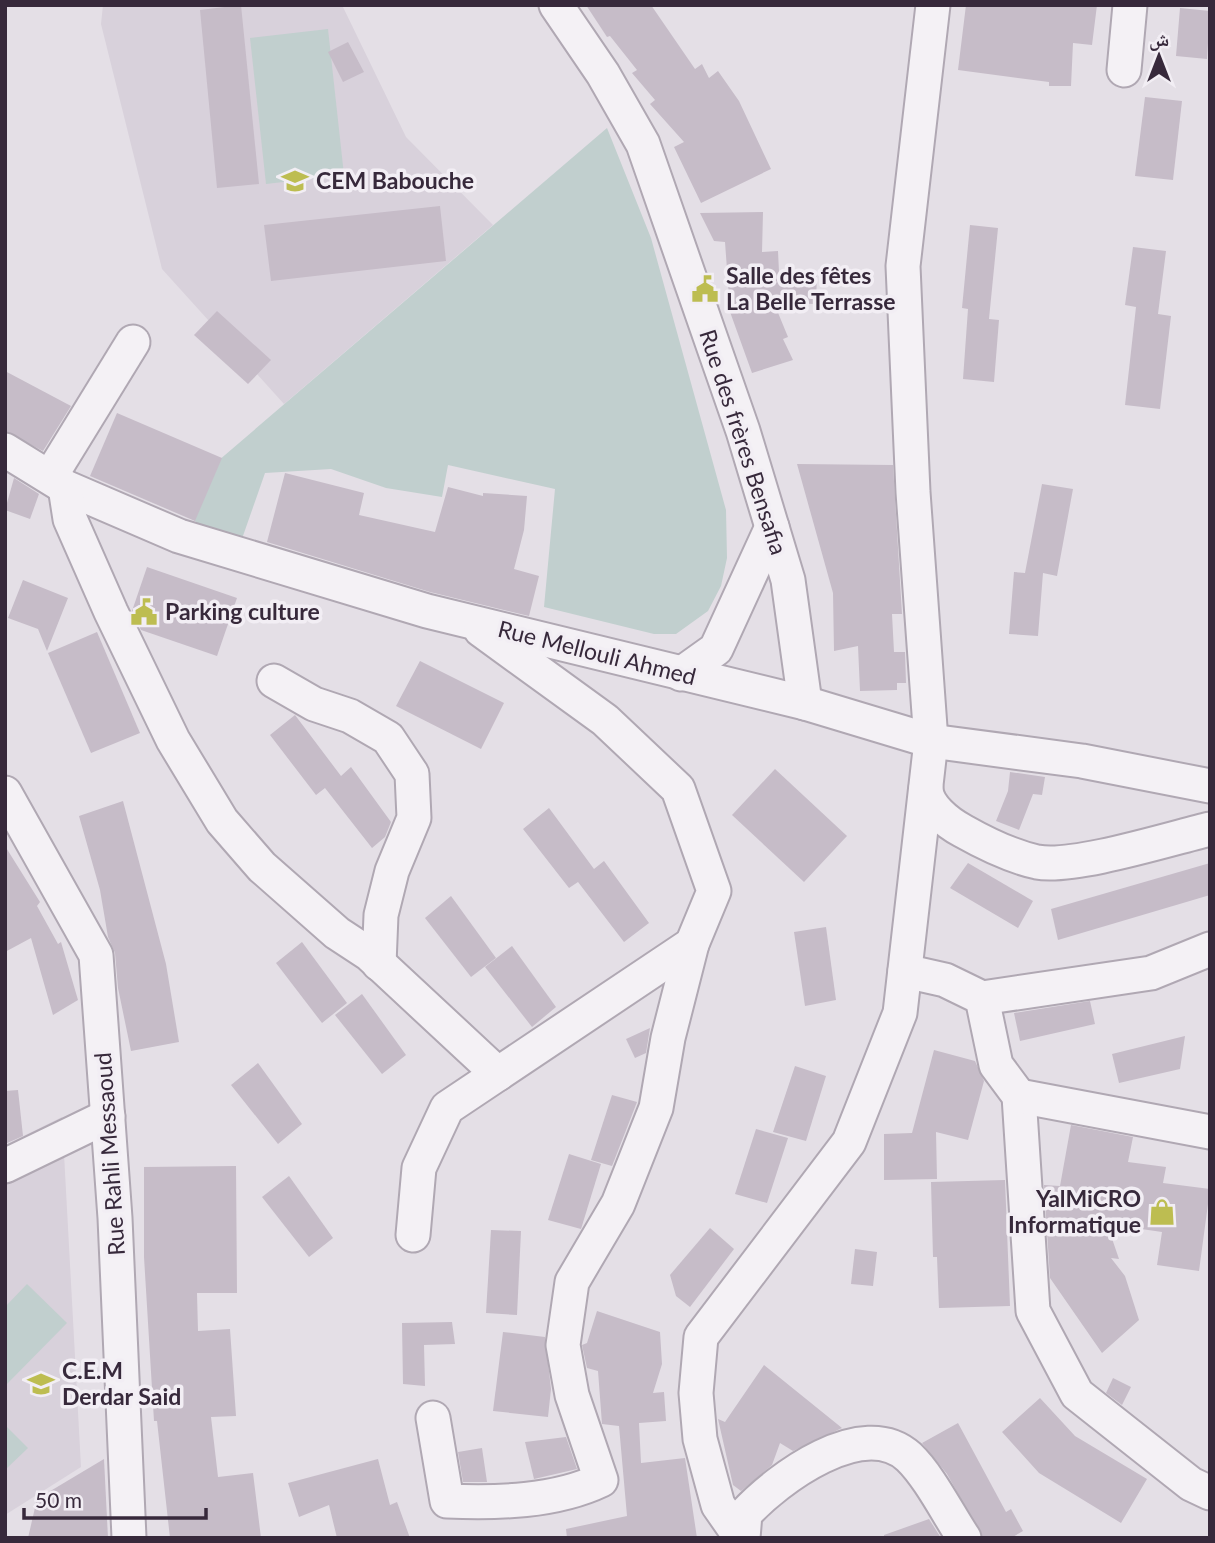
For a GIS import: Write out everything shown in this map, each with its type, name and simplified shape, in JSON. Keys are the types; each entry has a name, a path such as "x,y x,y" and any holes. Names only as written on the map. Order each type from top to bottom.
{"street":[{"name":"Rue des frères Bensafia","path":"556,5 603,74 643,145 743,431 788,580 805,703"},
{"path":"742,1538 718,1505 700,1439 696,1393 701,1337 849,1142 900,1013 931,741 913,492 903,266 933,5"},
{"path":"1124,69 1130,5"},
{"path":"133,342 58,482 70,519 111,611 173,740 222,821 262,867 337,933 379,964 498,1074"},
{"name":"Rue Mellouli Ahmed","path":"5,450 58,482 179,536 427,611 805,703 931,741 1082,761 1209,785"},
{"path":"681,674 716,649 772,527"},
{"path":"433,1418 447,1501 495,1503 584,1488 601,1480 572,1395 563,1345 572,1282 618,1204 656,1108 668,1038 692,944 714,891 678,789 606,719 469,620"},
{"path":"274,681 314,704 350,716 388,738 412,774 414,818 392,871 381,915 379,964"},
{"path":"926,788 932,804 959,829 997,849 1038,862 1075,860 1210,830"},
{"name":"Rue Rahli Messaoud","path":"5,793 96,955 108,1116 129,1538"},
{"path":"413,1235 419,1168 447,1108 692,944"},
{"path":"905,971 945,980 982,998 1151,973 1210,949"},
{"path":"982,998 996,1065 1019,1096 1033,1311 1076,1394 1191,1483 1210,1493"},
{"path":"1019,1096 1210,1132"},
{"path":"5,1166 108,1116"},
{"path":"742,1538 745,1514 775,1486 832,1451 872,1442 894,1447 910,1458 964,1538"}],"shaded area":[{"name":"CEM Babouche","path":"103,5 342,5 406,137 493,225 284,404 162,269 101,24"},
{"path":"328,29 344,175 266,184 250,38"},
{"path":"607,128 651,238 726,510 727,558 721,586 708,611 676,634 654,634 544,607 555,489 448,465 442,497 386,488 331,469 265,473 237,553 170,502"},
{"name":"C.E.M Derdar Said","path":"62,1117 81,1467 5,1515 5,1145"},
{"path":"27,1284 67,1323 5,1386 5,1307"},
{"path":"5,1425 28,1448 5,1470"}],"building":[{"path":"241,5 259,184 217,188 200,10"},
{"path":"586,5 651,5 695,69 702,64 709,78 718,71 739,101 771,169 701,203 674,147 684,142 650,104 655,100 632,73 637,70 610,36 607,37"},
{"path":"966,5 1097,5 1092,45 1073,43 1071,86 1049,86 1049,82 958,70"},
{"path":"1180,8 1210,11 1207,59 1176,56"},
{"path":"348,42 364,72 343,82 328,52"},
{"path":"1145,97 1182,101 1173,180 1135,176"},
{"path":"440,206 446,261 271,281 264,225"},
{"path":"763,212 762,252 778,251 779,272 817,273 816,304 774,303 788,337 783,339 793,360 752,373 725,298 729,297 725,242 714,241 700,213"},
{"path":"970,225 998,228 989,319 999,320 994,382 963,379 968,309 962,308"},
{"path":"1133,247 1166,251 1158,314 1171,316 1160,409 1125,405 1136,307 1125,305"},
{"path":"217,311 271,360 248,384 194,335"},
{"path":"5,371 71,406 43,451 5,431"},
{"path":"117,413 222,458 195,521 90,476"},
{"path":"797,464 893,465 902,614 892,614 894,652 905,652 906,683 897,683 897,690 860,691 858,646 834,651 833,593"},
{"path":"285,473 364,493 359,515 435,532 448,487 483,496 483,493 527,496 524,530 514,569 539,576 529,616 430,592 267,542"},
{"path":"14,478 39,494 30,519 5,510"},
{"path":"1042,484 1073,489 1057,576 1043,573 1038,636 1009,634 1014,572 1025,573"},
{"path":"147,567 237,598 217,656 141,630 132,611"},
{"path":"23,580 68,598 47,651 38,629 8,618"},
{"path":"97,632 140,733 91,753 48,653"},
{"path":"420,661 504,703 481,749 396,706"},
{"path":"295,715 341,776 351,767 391,822 385,837 372,848 325,788 316,795 270,735"},
{"path":"775,769 847,836 804,882 732,815"},
{"path":"1010,772 1045,777 1042,795 1033,794 1019,830 996,821 1008,791"},
{"path":"123,801 166,964 179,1042 131,1051 118,988 115,953 108,937 100,890 79,816"},
{"path":"549,808 594,869 604,861 649,923 624,942 578,882 569,888 523,829"},
{"path":"5,846 40,902 37,906 58,944 61,942 78,1000 53,1015 31,938 5,952"},
{"path":"968,863 1033,901 1018,928 950,888"},
{"path":"1210,863 1210,895 1058,940 1051,909"},
{"path":"451,896 496,958 471,977 425,918"},
{"path":"826,927 836,1000 805,1006 794,932"},
{"path":"302,942 347,1003 322,1023 276,963"},
{"path":"512,946 556,1007 532,1027 485,967"},
{"path":"362,994 406,1055 382,1074 335,1015"},
{"path":"1090,1001 1095,1024 1020,1041 1014,1013"},
{"path":"650,1028 646,1053 635,1058 626,1039"},
{"path":"1185,1036 1180,1069 1119,1083 1112,1054"},
{"path":"934,1050 975,1061 984,1081 968,1140 936,1132 937,1179 884,1180 884,1134 912,1133"},
{"path":"258,1063 302,1124 278,1144 231,1085"},
{"path":"795,1066 826,1076 806,1141 773,1132"},
{"path":"18,1090 23,1136 5,1144 5,1091"},
{"path":"612,1095 637,1102 612,1166 591,1160"},
{"path":"1071,1125 1133,1137 1128,1162 1166,1167 1163,1183 1210,1189 1199,1271 1157,1265 1162,1232 1107,1224 1119,1259 1111,1258 1125,1276 1139,1320 1102,1353 1050,1278 1044,1185 1060,1186"},
{"path":"756,1129 788,1138 767,1203 735,1194"},
{"path":"569,1154 601,1164 581,1229 548,1220"},
{"path":"236,1166 237,1293 197,1293 198,1331 230,1329 236,1416 211,1417 218,1477 253,1473 261,1538 170,1538 157,1421 154,1421 144,1257 144,1167"},
{"path":"289,1176 333,1238 309,1257 262,1197"},
{"path":"1005,1180 1010,1306 939,1308 937,1257 933,1257 931,1182"},
{"path":"710,1228 734,1249 690,1307 676,1296 670,1275"},
{"path":"491,1230 521,1231 517,1315 486,1313"},
{"path":"855,1249 877,1252 873,1286 851,1284"},
{"path":"597,1311 660,1332 662,1364 653,1393 664,1392 666,1421 639,1423 641,1463 685,1458 697,1538 567,1538 566,1529 627,1516 619,1426 602,1424 598,1371 587,1368 582,1345 587,1343"},
{"path":"452,1322 455,1344 424,1345 425,1386 403,1384 402,1323"},
{"path":"503,1332 545,1337 551,1389 548,1417 493,1411"},
{"path":"764,1365 842,1428 793,1451 780,1443 772,1465 741,1491 733,1485 718,1419 725,1422"},
{"path":"1113,1378 1131,1387 1122,1405 1106,1393"},
{"path":"1040,1398 1075,1436 1147,1479 1121,1523 1039,1473 1002,1432"},
{"path":"958,1423 1006,1512 1011,1509 1023,1531 1011,1538 983,1538 947,1474 922,1443"},
{"path":"566,1437 577,1469 534,1479 525,1442"},
{"path":"482,1448 487,1482 463,1482 458,1452"},
{"path":"104,1459 108,1538 28,1538 37,1499"},
{"path":"378,1459 390,1505 397,1502 410,1538 337,1538 329,1505 299,1517 288,1483"},
{"path":"929,1519 941,1538 884,1538 884,1535"}],"place":[{"name":"CEM Babouche","path":"295,181"},
{"name":"Salle des fêtes La Belle Terrasse","path":"705,289"},
{"name":"Parking culture","path":"144,612"},
{"name":"YalMiCRO Informatique","path":"1162,1212"},
{"name":"C.E.M Derdar Said","path":"41,1384"}]}
